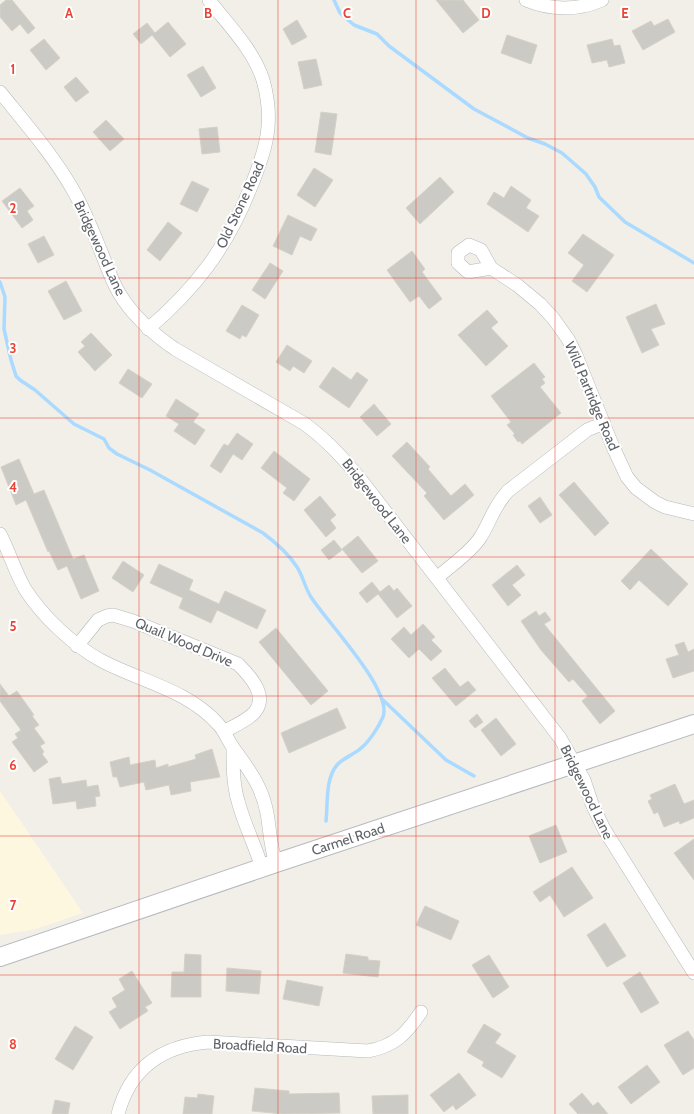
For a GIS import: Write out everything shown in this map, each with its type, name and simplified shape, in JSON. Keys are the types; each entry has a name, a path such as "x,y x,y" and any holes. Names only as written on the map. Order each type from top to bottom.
{"main road":[{"name":"Carmel Road","path":"1,956 694,724"}],"street":[{"name":"Old Stone Road","path":"148,328 165,314 189,290 217,254 244,204 262,158 268,137 268,108 262,79 254,59 209,0"},
{"path":"526,0 555,8 579,7 602,0"},
{"name":"Bridgewood Lane","path":"0,92 58,166 68,182 85,211 112,279 119,293 131,310 148,328 175,349 305,424 342,456 560,738 584,780 592,804 604,829 694,973"},
{"name":"Wild Partridge Road","path":"491,268 517,285 540,304 553,318 568,340 576,355 627,476 636,488 645,496 665,507 694,514"},
{"path":"437,578 480,539 499,500 508,491 587,430 604,423"},
{"path":"0,534 25,588 55,625 77,646 102,661 176,693 199,707 224,731 233,748 249,769 264,797 272,851 269,866"},
{"name":"Quail Wood Drive","path":"77,646 98,620 113,614 238,664 247,673 258,689 258,705 254,712 224,731"},
{"path":"233,748 233,769 237,799 245,823 269,866"},
{"name":"Broadfield Road","path":"118,1114 126,1091 136,1076 159,1056 173,1049 190,1044 208,1042 368,1051 383,1047 397,1040 409,1029 421,1012"}],"shaded area":[{"path":"0,791 83,913 36,929 0,935"}],"building":[{"path":"6,0 12,0 35,28 28,34 20,24 12,31 0,17 0,5"},
{"path":"436,0 463,0 479,20 463,33"},
{"path":"668,19 675,32 643,50 632,31 651,21 654,26"},
{"path":"297,20 307,37 292,45 283,29"},
{"path":"168,22 186,44 170,57 152,35 141,44 133,34 147,23 155,33"},
{"path":"507,35 537,45 531,64 501,53"},
{"path":"44,39 60,58 46,70 30,50"},
{"path":"612,39 614,46 620,45 625,63 609,67 607,60 592,63 587,45"},
{"path":"316,59 322,85 304,89 298,62"},
{"path":"203,66 216,88 201,97 187,75"},
{"path":"76,77 89,92 76,102 64,87"},
{"path":"321,112 337,114 331,155 315,152"},
{"path":"106,120 124,139 110,151 93,132"},
{"path":"217,127 220,152 202,154 199,129"},
{"path":"314,168 333,180 315,207 297,195"},
{"path":"440,177 454,192 420,224 406,208"},
{"path":"192,181 209,189 197,212 180,204"},
{"path":"511,186 531,200 526,208 539,216 528,232 487,204 494,192 504,198"},
{"path":"20,188 34,206 27,211 33,220 22,228 2,201"},
{"path":"288,215 317,229 311,241 300,236 292,255 273,246"},
{"path":"168,222 182,233 160,261 147,250"},
{"path":"583,234 614,255 587,292 572,281 584,265 568,253"},
{"path":"44,236 54,255 38,263 28,244"},
{"path":"412,251 425,269 422,272 442,299 429,309 419,296 410,302 387,270"},
{"path":"270,263 283,271 265,299 252,290"},
{"path":"66,281 82,311 64,320 48,291"},
{"path":"656,304 665,324 651,329 659,345 642,353 626,317"},
{"path":"242,305 259,315 246,337 242,335 240,339 226,331"},
{"path":"487,310 498,322 491,328 508,346 486,366 458,335"},
{"path":"91,333 112,355 95,371 78,352 85,346 81,342"},
{"path":"287,345 312,361 304,373 293,366 290,371 276,362"},
{"path":"534,363 545,377 542,379 545,383 540,387 561,413 522,444 520,441 518,442 513,435 515,434 507,425 511,422 491,396"},
{"path":"333,367 351,380 357,372 368,380 349,408 319,387"},
{"path":"128,369 152,384 142,398 119,383"},
{"path":"176,399 199,414 193,422 205,430 195,445 174,431 179,424 166,416"},
{"path":"374,404 391,424 377,436 360,417"},
{"path":"237,433 253,444 242,460 233,454 221,473 210,466 224,444 228,446"},
{"path":"407,442 430,467 428,469 451,496 465,484 474,495 444,520 424,496 427,493 392,456"},
{"path":"274,451 310,479 294,501 283,493 287,488 261,468"},
{"path":"19,459 34,494 44,490 73,559 84,555 99,591 81,599 67,566 58,570 49,551 48,552 26,500 16,505 1,467"},
{"path":"574,482 609,523 595,536 559,495"},
{"path":"320,496 336,515 330,520 336,528 326,537 304,510"},
{"path":"540,497 552,515 540,523 528,506"},
{"path":"358,536 378,561 362,573 342,549"},
{"path":"334,540 342,550 329,560 321,550"},
{"path":"651,549 688,584 668,606 639,580 630,590 621,581"},
{"path":"123,561 144,575 133,592 112,578"},
{"path":"159,564 193,580 189,590 219,604 225,591 266,610 257,629 217,610 211,623 179,608 183,598 150,583"},
{"path":"517,565 525,575 512,585 521,595 508,606 492,585"},
{"path":"372,582 380,592 389,585 394,591 397,588 412,606 397,618 378,594 367,603 359,593"},
{"path":"536,611 539,616 545,612 551,620 544,624 615,711 600,724 582,701 588,696 573,679 569,682 541,650 521,621"},
{"path":"423,624 435,637 431,640 442,651 431,661 419,649 409,658 391,639 404,627 411,635"},
{"path":"276,628 328,691 311,705 259,642"},
{"path":"684,642 688,652 694,649 694,671 673,678 666,659 679,655 675,645"},
{"path":"445,668 460,687 468,681 476,690 456,706 432,678"},
{"path":"0,684 9,696 17,691 34,715 32,716 39,725 34,728 45,743 40,746 44,752 42,754 48,762 34,772 12,742 18,738 15,734 21,730 0,701"},
{"path":"337,708 346,728 289,753 281,733"},
{"path":"477,714 483,722 475,728 469,721"},
{"path":"496,718 516,744 501,756 481,730"},
{"path":"212,749 220,777 190,782 191,791 171,795 169,785 146,790 144,782 120,787 117,777 113,777 110,762 129,757 130,765 155,760 156,768 168,764 168,767 196,759 195,755"},
{"path":"60,777 62,784 86,780 87,787 98,785 100,796 95,797 96,806 77,809 76,801 53,804 49,779"},
{"path":"675,784 684,804 694,800 694,818 680,824 679,821 664,827 658,812 654,814 648,801 652,799 650,795"},
{"path":"556,825 567,852 540,863 529,836"},
{"path":"694,839 694,880 674,853"},
{"path":"572,867 593,898 564,917 550,895 540,902 533,892"},
{"path":"425,906 459,921 451,940 416,925"},
{"path":"605,923 626,956 607,967 587,935"},
{"path":"185,954 201,955 201,997 171,997 172,972 184,972"},
{"path":"346,954 368,957 368,960 380,961 378,977 343,973"},
{"path":"489,955 509,987 493,998 472,965"},
{"path":"227,968 261,971 259,994 226,991"},
{"path":"132,971 152,1003 145,1007 148,1011 120,1029 109,1012 117,1007 112,998 125,990 119,979"},
{"path":"640,972 659,1003 641,1013 623,983"},
{"path":"287,980 323,987 319,1006 283,999"},
{"path":"484,1024 501,1034 495,1043 516,1056 502,1078 482,1066 484,1062 467,1052"},
{"path":"75,1026 93,1037 73,1070 55,1059"},
{"path":"688,1031 694,1040 694,1068 683,1075 664,1045"},
{"path":"647,1065 660,1082 631,1104 618,1087"},
{"path":"459,1073 476,1095 456,1110 453,1105 444,1112 430,1095"},
{"path":"255,1088 289,1091 289,1094 339,1093 340,1113 283,1114 252,1111"},
{"path":"582,1093 593,1106 598,1102 608,1114 578,1114 569,1104"},
{"path":"198,1094 214,1096 212,1114 183,1114 185,1097 197,1098"},
{"path":"408,1095 408,1114 373,1114 372,1096"},
{"path":"55,1100 70,1103 68,1114 52,1114"}],"waterway":[{"path":"334,0 340,13 354,25 377,34 389,46 474,109 528,138 545,144 562,153 586,174 595,187 599,197 625,222 694,263"},
{"path":"0,282 5,297 4,329 16,376 35,390 74,424 104,439 109,448 117,454 150,470 263,533 272,540 293,562 299,571 311,597 369,673 378,690 383,705 383,717 367,743 345,758 333,771 329,784 326,821"},
{"path":"382,699 446,760 474,776"}]}
